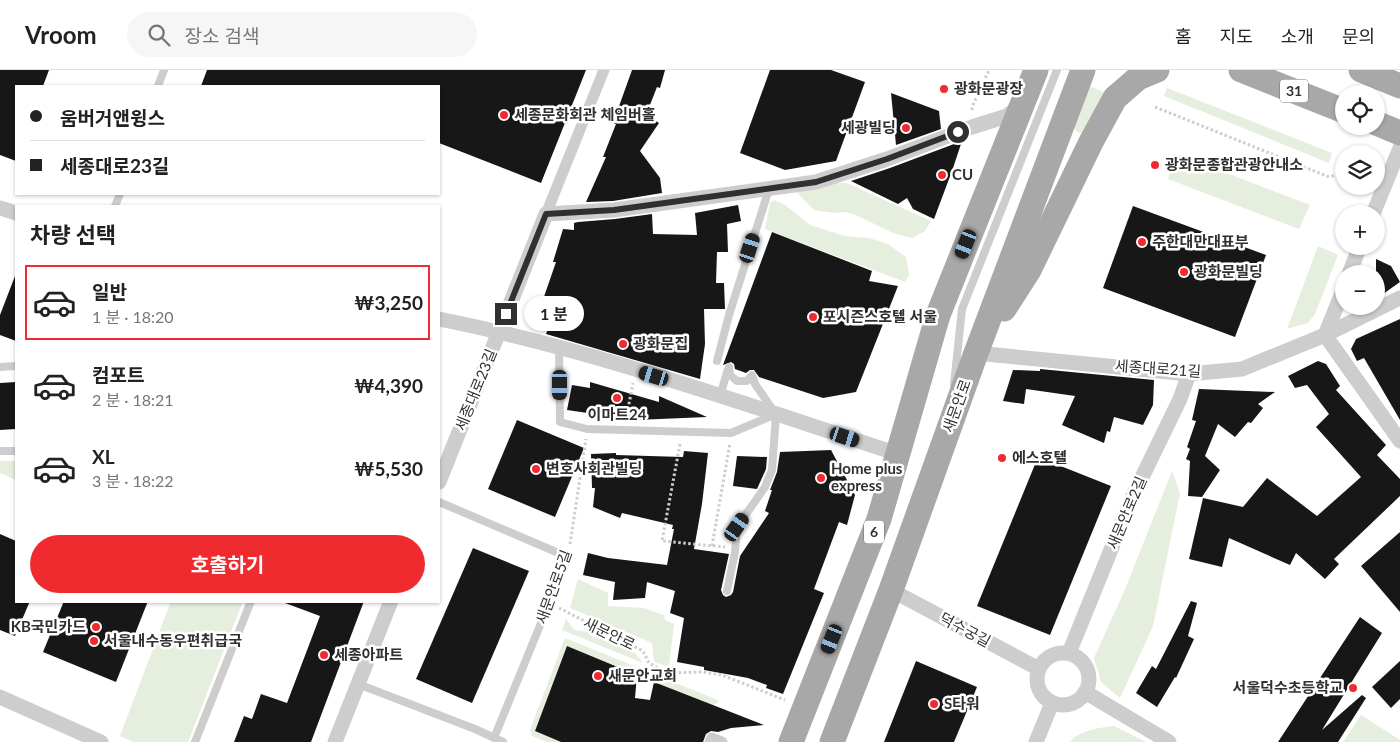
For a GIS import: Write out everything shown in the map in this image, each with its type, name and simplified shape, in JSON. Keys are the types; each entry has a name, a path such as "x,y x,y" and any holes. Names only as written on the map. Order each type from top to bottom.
{"main road":[{"name":"6","path":"791,742 879,519 938,315 1036,70"},
{"name":"새문안로","path":"832,742 891,590 976,353 1083,70"},
{"path":"976,353 1028,270 1115,98 1138,78 1157,70"},
{"name":"31","path":"1237,70 1335,108"},
{"path":"1361,70 1400,86"},
{"path":"1385,127 1400,133"}],"street":[{"path":"604,70 546,214 614,210 667,201 816,182 1007,116 1023,102"},
{"path":"1377,205 1400,148"},
{"path":"0,208 15,213"},
{"name":"세종대로23길","path":"440,479 546,214"},
{"name":"세종대로21길","path":"976,353 1189,374 1242,369 1325,335 1400,298"},
{"path":"1335,310 1325,335 1400,441"},
{"path":"440,319 499,331 635,370 898,454"},
{"name":"새문안로2길","path":"1069,653 1132,498 1180,399 1189,374"},
{"name":"덕수궁길","path":"891,590 1039,669"},
{"path":"335,742 390,603"},
{"path":"1069,653 1077,656 1084,663 1090,680 1086,692 1076,702 1059,705 1052,703 1040,692 1038,685 1039,669 1051,656 1069,653"},
{"path":"1086,692 1169,742"},
{"path":"0,698 101,742"},
{"path":"1036,742 1052,703"},
{"path":"710,742 712,738 722,742"}],"lane":[{"path":"158,85 164,70"},
{"path":"949,428 962,309 1057,70"},
{"path":"717,361 725,347 768,189"},
{"path":"559,348 560,422 587,429 732,433 776,414"},
{"path":"0,367 15,366"},
{"path":"719,396 729,367 730,375 737,381 747,381 752,375 755,384 776,414 772,470 765,487 737,527 727,591"},
{"path":"0,451 15,451"},
{"path":"440,502 568,557"},
{"name":"새문안로5길","path":"494,738 568,557"},
{"path":"195,742 250,603"},
{"path":"358,684 503,742"}],"path":[{"path":"972,127 972,107 989,70"},
{"path":"1155,107 1329,177 1335,175"},
{"path":"624,430 635,370"},
{"name":"새문안로5길","path":"568,557 587,429"},
{"path":"682,431 662,541 735,548"},
{"path":"712,546 732,433"},
{"name":"새문안로","path":"550,604 643,651 649,663 668,674 704,672 722,675 804,708"}],"green space":[{"path":"1087,85 1108,94 1084,133 1080,133 1074,127"},
{"path":"1167,88 1332,153 1329,163 1164,96"},
{"path":"1177,154 1310,205 1299,229 1168,179"},
{"path":"816,182 847,183 931,221 925,231 912,238 893,233 854,214 814,210 791,186"},
{"path":"774,200 785,205 810,225 845,236 869,238 888,244 906,257 909,275 905,282 765,229 770,203"},
{"path":"1318,246 1338,255 1315,314 1308,323 1287,329"},
{"path":"0,461 15,461 15,480 0,473"},
{"path":"1172,471 1180,493 1153,626 1120,698 1101,682 1094,658 1126,587"},
{"path":"578,579 608,593 608,606 643,608 664,615 665,620 674,624 669,667 654,662 652,643 570,608"},
{"path":"170,603 242,603 188,742 133,742 120,736"},
{"path":"566,619 574,630 589,632 594,638 601,637 608,642 635,653 643,663 562,630"},
{"path":"565,638 720,701 712,706 568,646 535,731 561,742 547,742 532,736 530,730"},
{"path":"1361,715 1400,740 1400,742 1343,742"},
{"path":"1114,726 1146,742 1070,742 1084,732"}],"building":[{"path":"0,70 49,70 43,85 15,85 15,161 0,155"},
{"name":"세종문화회관 체임버홀","path":"207,70 586,70 541,183 440,143 440,85 201,85"},
{"path":"632,70 665,70 660,88 657,87 646,115 659,123 640,151 660,178 662,193 613,201 586,202 606,157 603,157 616,124 613,123"},
{"path":"770,70 831,70 865,82 836,161 785,170 740,153"},
{"name":"세광빌딩","path":"891,93 939,111 941,129 896,145"},
{"path":"962,141 934,219 913,209 907,198 898,204 851,181 890,168"},
{"path":"738,205 741,221 727,224 728,252 717,252 716,283 724,283 725,309 704,309 705,344 700,379 546,334 553,316 537,317 556,262 553,262 563,229 574,230 574,223 578,222 652,214 653,234 697,235 695,213"},
{"name":"광화문빌딩","path":"1133,206 1266,255 1235,337 1103,288"},
{"name":"포시즌스호텔 서울","path":"772,232 872,271 869,281 898,286 856,392 823,398 759,377 754,370 746,373 735,369 734,364 731,362 723,365"},
{"path":"1376,259 1391,266 1400,282 1385,293 1385,265 1376,265"},
{"path":"15,276 15,341 0,335 0,315"},
{"path":"1400,319 1400,420 1364,358 1357,361 1351,349 1356,339"},
{"path":"1318,361 1326,364 1340,386 1336,390 1386,445 1377,455 1400,479 1400,496 1334,559 1339,564 1325,579 1296,553 1290,565 1229,538 1222,567 1189,559 1203,498 1243,507 1267,478 1317,516 1361,477 1316,427 1329,414 1307,385 1295,388 1288,376"},
{"path":"1040,369 1154,380 1153,405 1143,425 1114,417 1110,432 1107,431 1104,443 1062,425 1075,396 1026,389 1024,404 1003,401 1013,370 1040,371"},
{"path":"15,382 15,429 0,430 0,383"},
{"path":"590,382 659,402 659,396 707,417 636,420 567,410 572,385 590,388"},
{"path":"1199,389 1275,392 1258,404 1263,408 1251,423 1248,422 1235,437 1218,424 1205,456 1220,470 1202,497 1188,496 1190,461 1186,459 1190,449 1187,447 1196,421 1192,420"},
{"name":"변호사회관빌딩","path":"517,420 584,448 555,517 488,489"},
{"path":"831,450 855,495 847,525 839,522 814,589 824,593 783,694 766,688 767,685 748,678 704,670 704,667 677,662 684,618 670,613 675,591 647,582 645,598 613,600 615,582 583,575 588,553 608,558 667,565 674,529 672,529 673,525 622,513 620,518 593,507 595,488 592,488 591,454 616,453 616,455 683,457 684,451 708,453 694,549 729,554 721,590 726,597 733,592 740,556 769,513 765,511 777,472 780,452"},
{"path":"737,456 767,457 766,469 757,489 733,486"},
{"path":"1038,457 1111,486 1050,635 977,606"},
{"path":"1400,532 1400,612 1361,566"},
{"path":"0,534 15,541 15,603 29,603 15,636 0,630"},
{"path":"473,548 529,571 472,703 416,679"},
{"path":"1191,601 1197,603 1188,636 1194,639 1176,678 1157,707 1136,693 1152,666 1156,669"},
{"name":"KB국민카드","path":"63,603 147,603 116,682 43,652"},
{"name":"세종아파트","path":"285,603 363,603 311,742 234,742 244,716 252,719 261,694 287,703 320,616"},
{"path":"1360,617 1382,633 1322,730 1362,695 1366,698 1338,742 1278,742"},
{"name":"새문안교회","path":"567,646 637,675 635,698 650,700 654,682 764,725 731,728 718,732 711,731 706,734 703,742 561,742 535,731"},
{"name":"S타워","path":"916,661 977,687 954,742 884,742"},
{"path":"1400,661 1400,699 1391,708 1372,687"}],"place":[{"name":"광화문광장","path":"944,89"},
{"name":"세종문화회관 체임버홀","path":"504,115"},
{"name":"세광빌딩","path":"906,128"},
{"name":"광화문종합관광안내소","path":"1155,165"},
{"name":"CU","path":"942,175"},
{"name":"주한대만대표부","path":"1142,242"},
{"name":"광화문빌딩","path":"1184,272"},
{"name":"포시즌스호텔 서울","path":"813,317"},
{"name":"광화문집","path":"623,344"},
{"name":"이마트24","path":"617,398"},
{"name":"에스호텔","path":"1002,458"},
{"name":"변호사회관빌딩","path":"536,469"},
{"name":"Home plus express","path":"821,478"},
{"name":"KB국민카드","path":"96,627"},
{"name":"서울내수동우편취급국","path":"94,641"},
{"name":"세종아파트","path":"324,655"},
{"name":"새문안교회","path":"598,676"},
{"name":"서울덕수초등학교","path":"1353,688"},
{"name":"S타워","path":"934,704"}],"route":[{"path":"506,314 546,214 614,210 667,201 816,182 887,159 958,132"}]}
